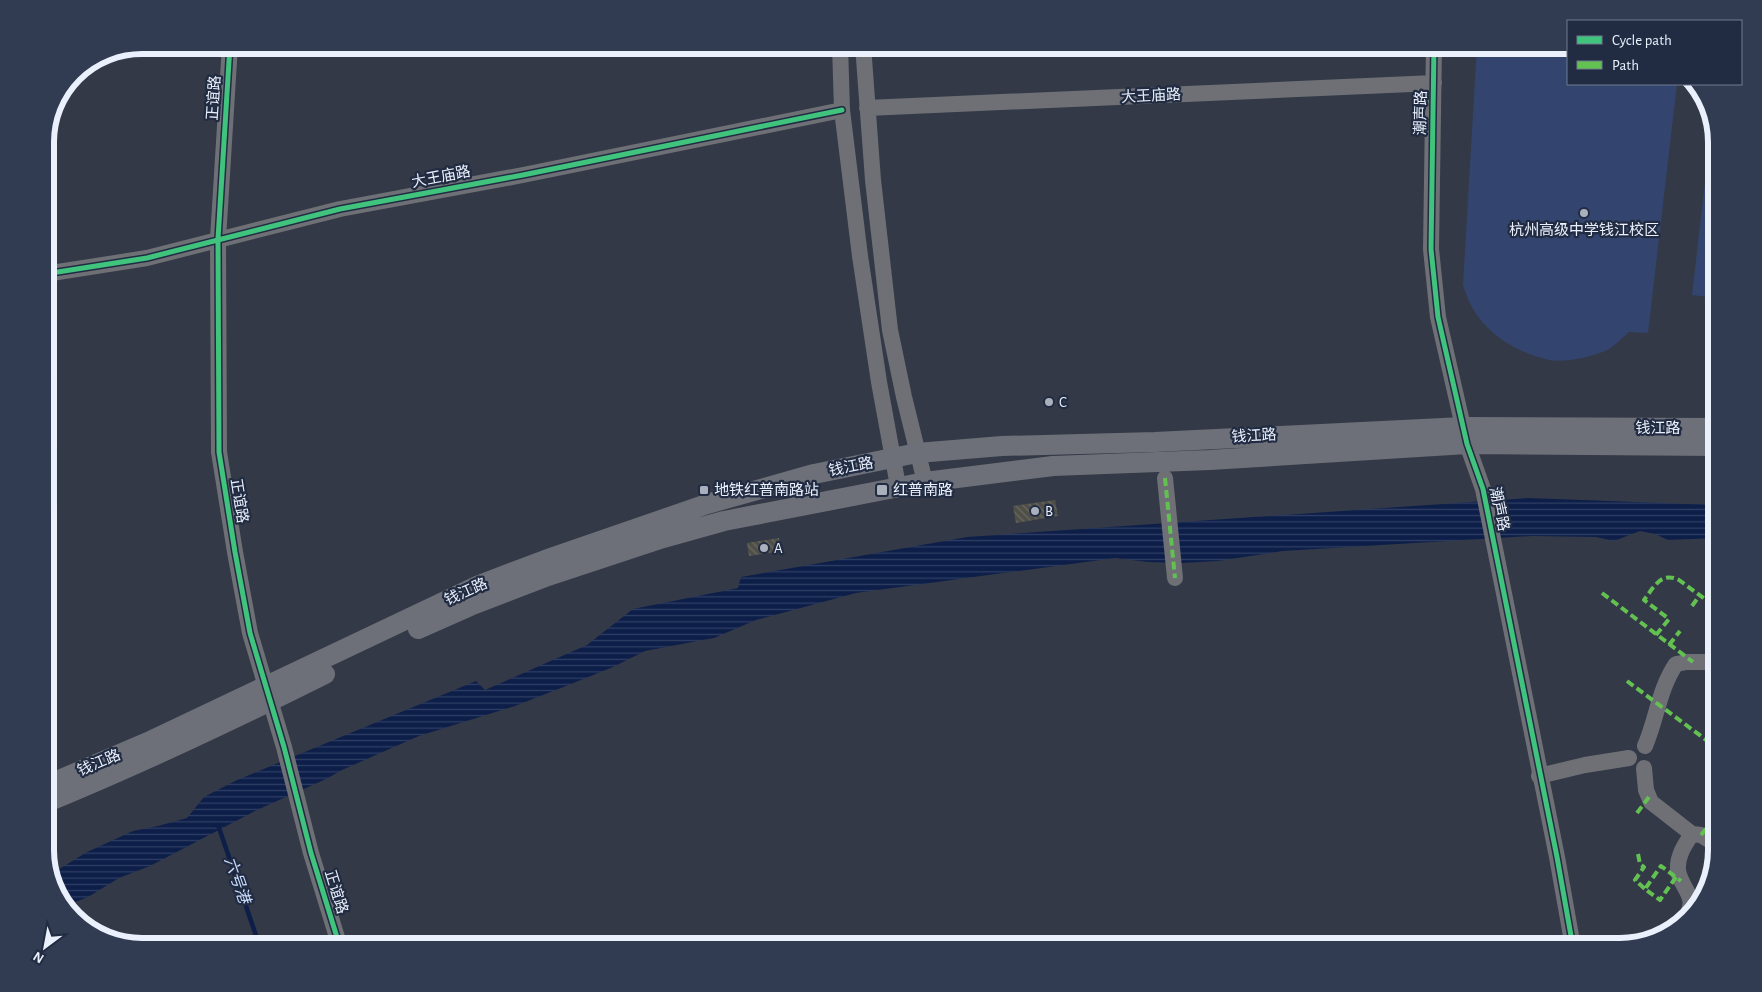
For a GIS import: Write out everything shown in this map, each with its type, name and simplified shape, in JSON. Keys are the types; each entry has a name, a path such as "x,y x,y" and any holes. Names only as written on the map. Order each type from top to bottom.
{"main road":[{"name":"钱江路","path":"54,799 114,774 479,585 545,560 734,496 814,474 917,453 1002,446 1708,428"},
{"name":"钱江路","path":"54,782 269,694 470,606 548,576 663,538 724,521 898,486 1053,466 1210,460 1465,435 1708,446"}],"street":[{"name":"正谊路","path":"229,54 218,239 219,452 250,633 284,747 311,853 337,938"},
{"path":"840,54 842,110 876,363 898,486"},
{"path":"864,54 873,180 890,330 917,453 926,482"},
{"name":"潮声路","path":"1434,54 1431,249 1438,317 1465,435 1483,489 1557,857 1571,938"},
{"name":"大王庙路","path":"867,108 1434,83"},
{"name":"大王庙路","path":"54,273 147,258 340,209 533,173 842,110"},
{"path":"1166,485 1174,578"},
{"path":"1644,746 1654,723 1666,679 1676,664 1708,662"},
{"path":"1638,745 1644,746 1649,749 1652,760 1644,768 1638,768 1629,762 1629,758 1632,748 1638,745"},
{"path":"1540,776 1585,765 1629,758"},
{"path":"1644,768 1646,790 1651,802 1692,834 1701,835 1708,839"},
{"path":"1690,904 1688,890 1681,881 1678,870 1679,858 1692,834"}],"shaded area":[{"name":"杭州高级中学钱江校区","path":"1476,54 1567,54 1567,85 1677,85 1648,333 1629,332 1615,345 1605,351 1577,359 1555,361 1537,357 1514,347 1484,324 1469,301 1463,285"},
{"path":"1707,164 1708,164 1708,297 1692,295"},
{"path":"1528,498 1708,505 1708,538 1668,540 1655,534 1640,531 1614,541 1596,537 1532,536 1283,551 1218,561 1182,563 1148,562 1115,558 856,593 756,620 714,638 645,651 613,667 515,706 419,736 257,810 150,866 119,878 88,897 72,903 60,884 57,871 87,852 133,831 187,818 204,797 237,780 476,681 485,690 587,645 633,609 738,588 741,577 967,537"}],"building":[{"name":"B","path":"1055,500 1058,516 1016,523 1013,506"},
{"name":"A","path":"779,538 781,551 749,556 747,543"}],"waterway":[{"name":"六号港","path":"218,825 257,938"}],"marked path":[{"path":"1165,478 1175,578"},
{"path":"1656,635 1669,619 1644,600 1663,579 1673,578 1679,580 1708,601"},
{"path":"1602,593 1693,662"},
{"path":"1692,606 1700,595"},
{"path":"1669,645 1680,631"},
{"path":"1627,681 1708,741"},
{"path":"1637,813 1649,797"},
{"path":"1701,835 1708,827"},
{"path":"1638,854 1640,864 1644,867 1635,880 1645,889"},
{"path":"1676,877 1660,900 1645,889 1661,866 1681,881"}],"cycle path":[{"path":"229,54 218,239 219,452 250,633 284,747 311,853 337,938"},
{"path":"1434,54 1431,249 1438,317 1467,444 1483,489 1557,857 1571,938"},
{"path":"54,273 147,258 340,209 523,175 842,110"}],"place":[{"name":"杭州高级中学钱江校区","path":"1584,213"},
{"name":"C","path":"1049,402"},
{"name":"地铁红普南路站","path":"704,490"},
{"name":"红普南路","path":"882,490"},
{"name":"B","path":"1035,511"},
{"name":"A","path":"764,548"}]}
